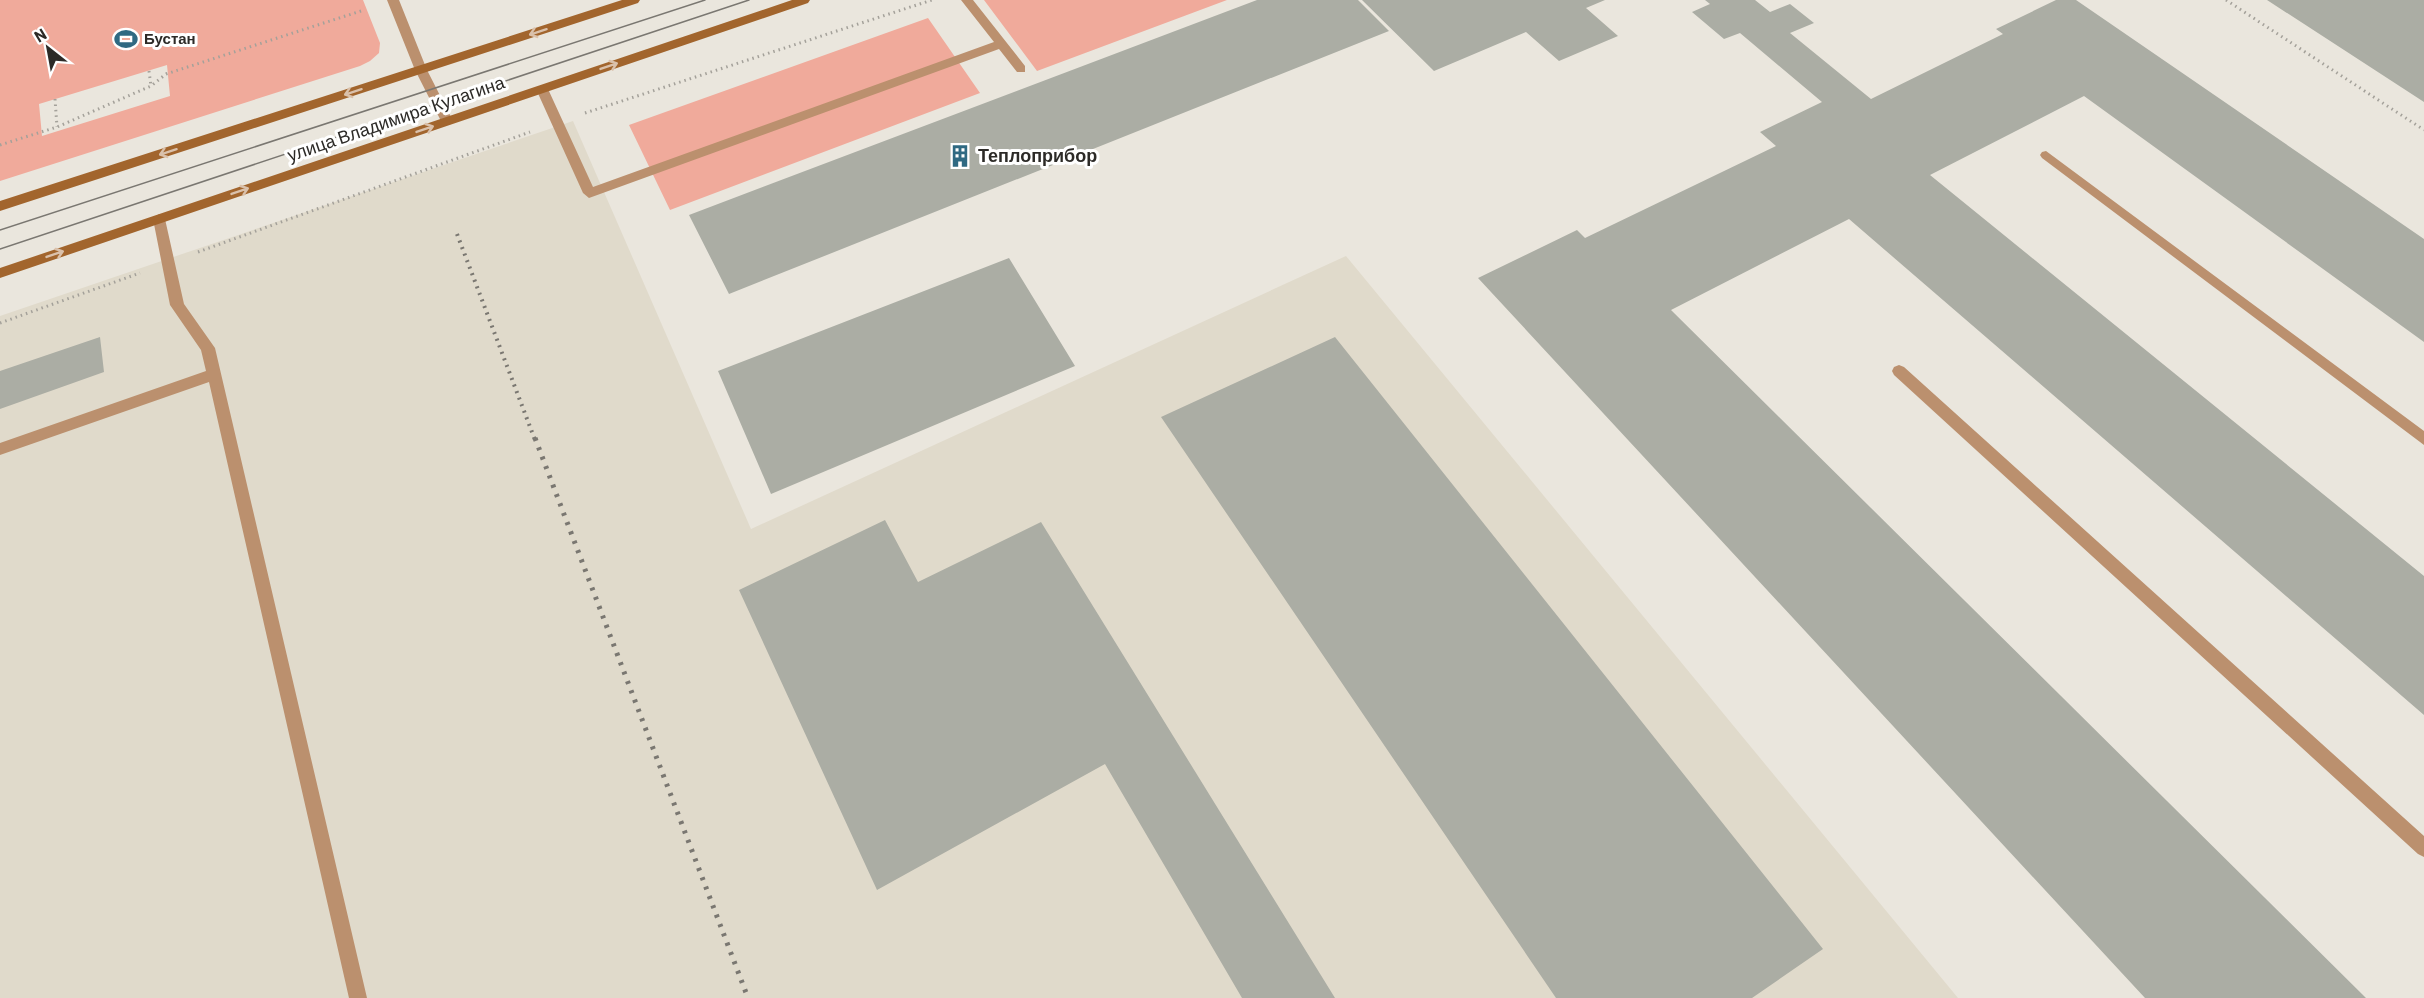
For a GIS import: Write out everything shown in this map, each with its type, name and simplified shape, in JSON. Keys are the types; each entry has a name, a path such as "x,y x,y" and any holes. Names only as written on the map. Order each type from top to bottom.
{"main road":[{"name":"улица Владимира Кулагина","path":"0,206 634,0"},
{"name":"улица Владимира Кулагина","path":"0,273 804,0"}],"street":[{"path":"393,0 421,70 447,121"},
{"path":"967,0 1021,69"},
{"path":"542,89 589,193 1001,44"},
{"path":"2046,154 2424,439"},
{"path":"159,219 177,305 208,348 358,998"},
{"path":"1899,371 2424,848"},
{"path":"0,449 214,374"}],"path":[{"path":"0,323 557,122 932,0"},
{"path":"2226,0 2424,130"},
{"path":"0,146 57,127 151,86 166,74 365,10"},
{"path":"149,70 151,86"},
{"path":"55,99 57,127"}],"shaded area":[{"path":"0,0 363,0 380,43 379,53 360,66 0,181","holes":["167,65 170,96 42,136 39,104"]},
{"path":"984,0 1227,0 1037,71"},
{"path":"928,18 980,93 670,210 629,125"},
{"path":"573,121 751,529 1346,256 1958,998 0,998 0,316"}],"building":[{"name":"Теплоприбор","path":"1257,0 1358,0 1389,31 729,294 689,215"},
{"path":"1362,0 1605,0 1586,8 1618,36 1559,61 1526,32 1434,71"},
{"path":"1705,0 1755,0 1770,12 1790,4 1814,23 1790,33 1871,99 2003,34 1996,29 2056,0 2076,0 2424,239 2424,342 2084,96 1930,175 2424,576 2424,715 1849,219 1671,310 2366,998 2145,998 1478,278 1577,230 1585,238 1776,146 1760,132 1822,102 1740,33 1724,39 1692,12 1710,4"},
{"path":"2267,0 2424,0 2424,102"},
{"path":"1009,258 1075,366 771,494 718,371"},
{"path":"100,337 104,372 0,409 0,371"},
{"path":"1335,337 1823,949 1752,998 1556,998 1161,417"},
{"path":"885,520 918,582 1041,522 1335,998 1242,998 1105,764 877,890 739,590"}],"tram line":[{"path":"0,230 705,0"},
{"path":"0,249 749,0"}],"railway":[{"path":"457,234 535,440"},
{"path":"535,438 748,998"}],"place":[{"name":"Бустан","path":"126,39"},
{"name":"Теплоприбор","path":"960,156"}]}
